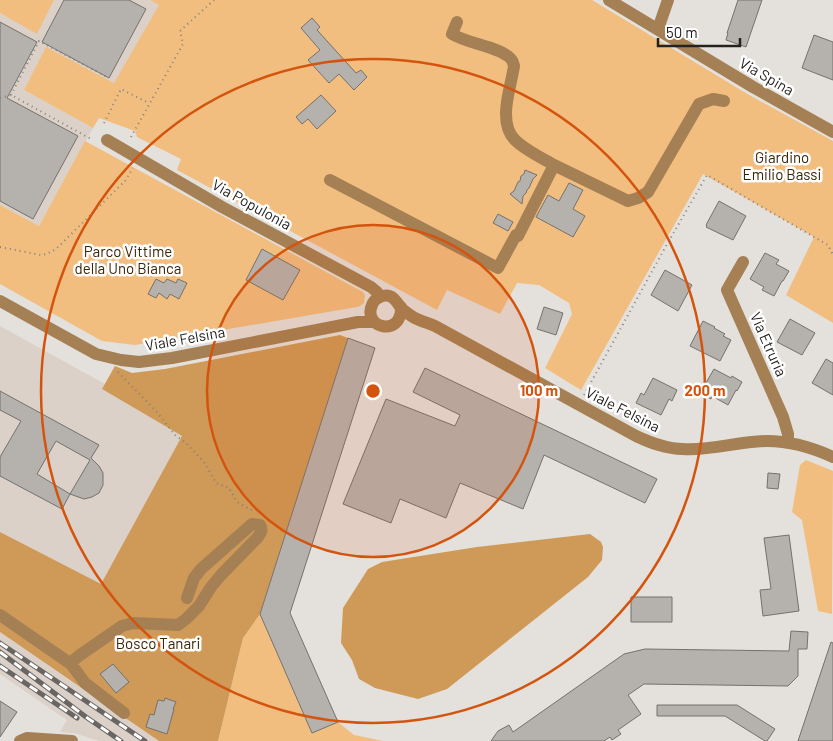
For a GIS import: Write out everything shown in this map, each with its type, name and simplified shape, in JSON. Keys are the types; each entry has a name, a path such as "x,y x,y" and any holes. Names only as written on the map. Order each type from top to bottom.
{"street":[{"name":"Via Spina","path":"609,0 833,132"},
{"path":"658,29 668,0"},
{"path":"457,22 452,34 505,54 512,60 514,66 506,120 510,134 516,141 554,165 628,201 648,192 699,104 713,99 724,101"},
{"name":"Via Populonia","path":"107,140 222,207 371,287 380,296"},
{"path":"330,180 498,268 554,165"},
{"name":"Via Etruria","path":"743,262 727,290 783,418 788,434 788,442"},
{"path":"372,317 373,303 380,296"},
{"name":"Viale Felsina","path":"0,301 96,354 120,360 139,362 172,358 358,322 372,317 382,326 388,327 396,322 400,313 395,299 390,296 380,296"},
{"name":"Viale Felsina","path":"400,313 435,326 652,443 670,448 693,450 744,442 788,442 812,448 833,457"},
{"path":"70,664 122,626 133,623 178,625 186,620 199,606 220,575 262,532 260,525 252,524 201,570 194,578 187,598"},
{"path":"0,616 70,664 85,683 124,713"},
{"path":"20,741 27,738 72,741"}],"path":[{"path":"131,137 183,44 180,31 214,0"},
{"path":"11,95 39,41 109,78"},
{"path":"104,123 121,89 149,103"},
{"path":"0,98 11,95 90,139"},
{"path":"0,247 40,255 56,250 125,181 134,166"},
{"path":"584,395 707,175 828,245 833,254"},
{"path":"118,372 156,411 174,435 186,443 204,462 216,483 229,488 237,502 254,512 262,520 263,522 260,525"}],"shaded area":[{"path":"54,0 150,0 160,5 114,83 46,48 24,90 93,128 39,226 0,205 0,13 37,33"},
{"path":"0,326 105,384 102,389 182,436 101,585 0,532"},
{"path":"0,632 159,741 99,741 74,733 60,732 67,720 0,674"}],"green space":[{"path":"0,0 54,0 37,34 0,13"},
{"name":"Giardino Emilio Bassi","path":"150,0 592,0 749,95 833,141 833,323 786,295 814,237 703,174 581,390 545,368 572,314 569,303 539,285 517,283 500,314 447,290 437,310 177,170 181,159 137,137 135,131 99,118 93,128 24,90 46,47 114,83 159,5"},
{"name":"Parco Vittime della Uno Bianca","path":"85,141 363,292 365,295 364,303 357,307 135,345 102,341 0,284 0,205 39,226"},
{"name":"Bosco Tanari","path":"340,335 348,338 260,614 243,638 218,741 159,741 0,632 0,532 101,584 182,436 102,389 115,366 132,373 165,369"},
{"path":"806,460 833,471 832,614 818,611 802,520 792,512 800,465"},
{"path":"590,534 601,542 603,547 602,560 588,577 447,689 418,699 375,688 359,679 352,660 341,643 343,608 368,569 382,562 477,547"},
{"path":"260,614 312,733 338,722 354,735 383,741 218,741 243,638"}],"building":[{"path":"64,0 129,0 146,9 109,78 42,42"},
{"path":"738,0 762,0 746,47 726,40"},
{"path":"312,18 320,27 317,30 356,73 361,70 367,77 354,90 339,74 329,83 308,60 320,50 301,28"},
{"path":"0,22 37,42 7,98 78,136 33,219 0,201"},
{"path":"814,35 833,42 833,80 802,68"},
{"path":"321,95 336,111 317,129 308,119 302,124 296,117"},
{"path":"525,170 537,175 523,196 522,204 510,194 514,191"},
{"path":"569,183 583,190 573,209 585,216 573,237 536,217 548,195 559,201"},
{"path":"719,201 746,216 733,240 706,227"},
{"path":"498,214 513,222 508,231 493,223"},
{"path":"262,249 300,270 283,300 246,280"},
{"path":"765,253 779,260 776,264 789,271 774,296 762,290 764,287 750,279"},
{"path":"665,270 692,285 678,311 651,295"},
{"path":"156,279 164,283 167,279 176,283 178,279 187,283 179,299 170,294 167,299 159,293 156,298 148,294"},
{"path":"544,307 563,313 556,335 537,329"},
{"path":"790,319 815,333 802,355 777,342"},
{"path":"703,321 715,327 725,334 723,336 731,340 720,361 690,346"},
{"path":"348,338 375,348 290,613 338,722 312,733 260,614"},
{"path":"826,359 833,363 833,395 812,383"},
{"path":"425,368 657,479 645,503 544,455 523,509 460,483 446,518 400,499 391,523 343,504 386,399 455,426 460,415 413,392"},
{"path":"714,369 742,382 728,405 712,396 711,399 700,393"},
{"path":"653,378 677,390 672,401 669,399 661,415 636,403 641,393 644,395"},
{"path":"0,391 99,445 91,458 103,473 103,485 99,493 84,499 70,494 62,509 0,476 0,457 21,421 0,410","holes":["56,441 90,460 70,494 37,474"]},
{"path":"768,473 780,474 778,489 767,488"},
{"path":"789,535 799,611 763,616 760,590 771,589 764,538"},
{"path":"631,597 672,597 672,622 631,622"},
{"path":"791,631 808,632 807,649 798,649 798,676 788,686 644,684 628,695 641,714 618,730 621,734 612,740 610,737 604,741 491,741 498,731 509,725 513,732 624,654 645,649 789,651"},
{"path":"831,642 833,643 833,741 798,741"},
{"path":"113,664 129,682 116,693 100,674"},
{"path":"165,698 176,702 167,734 146,727 150,714 154,715 158,700 164,701"},
{"path":"0,701 17,712 0,737"},
{"path":"657,705 737,705 775,729 767,741 765,741 725,716 657,716"}],"railway":[{"path":"0,643 145,741"},
{"path":"0,652 121,741"},
{"path":"0,666 77,718"}]}
